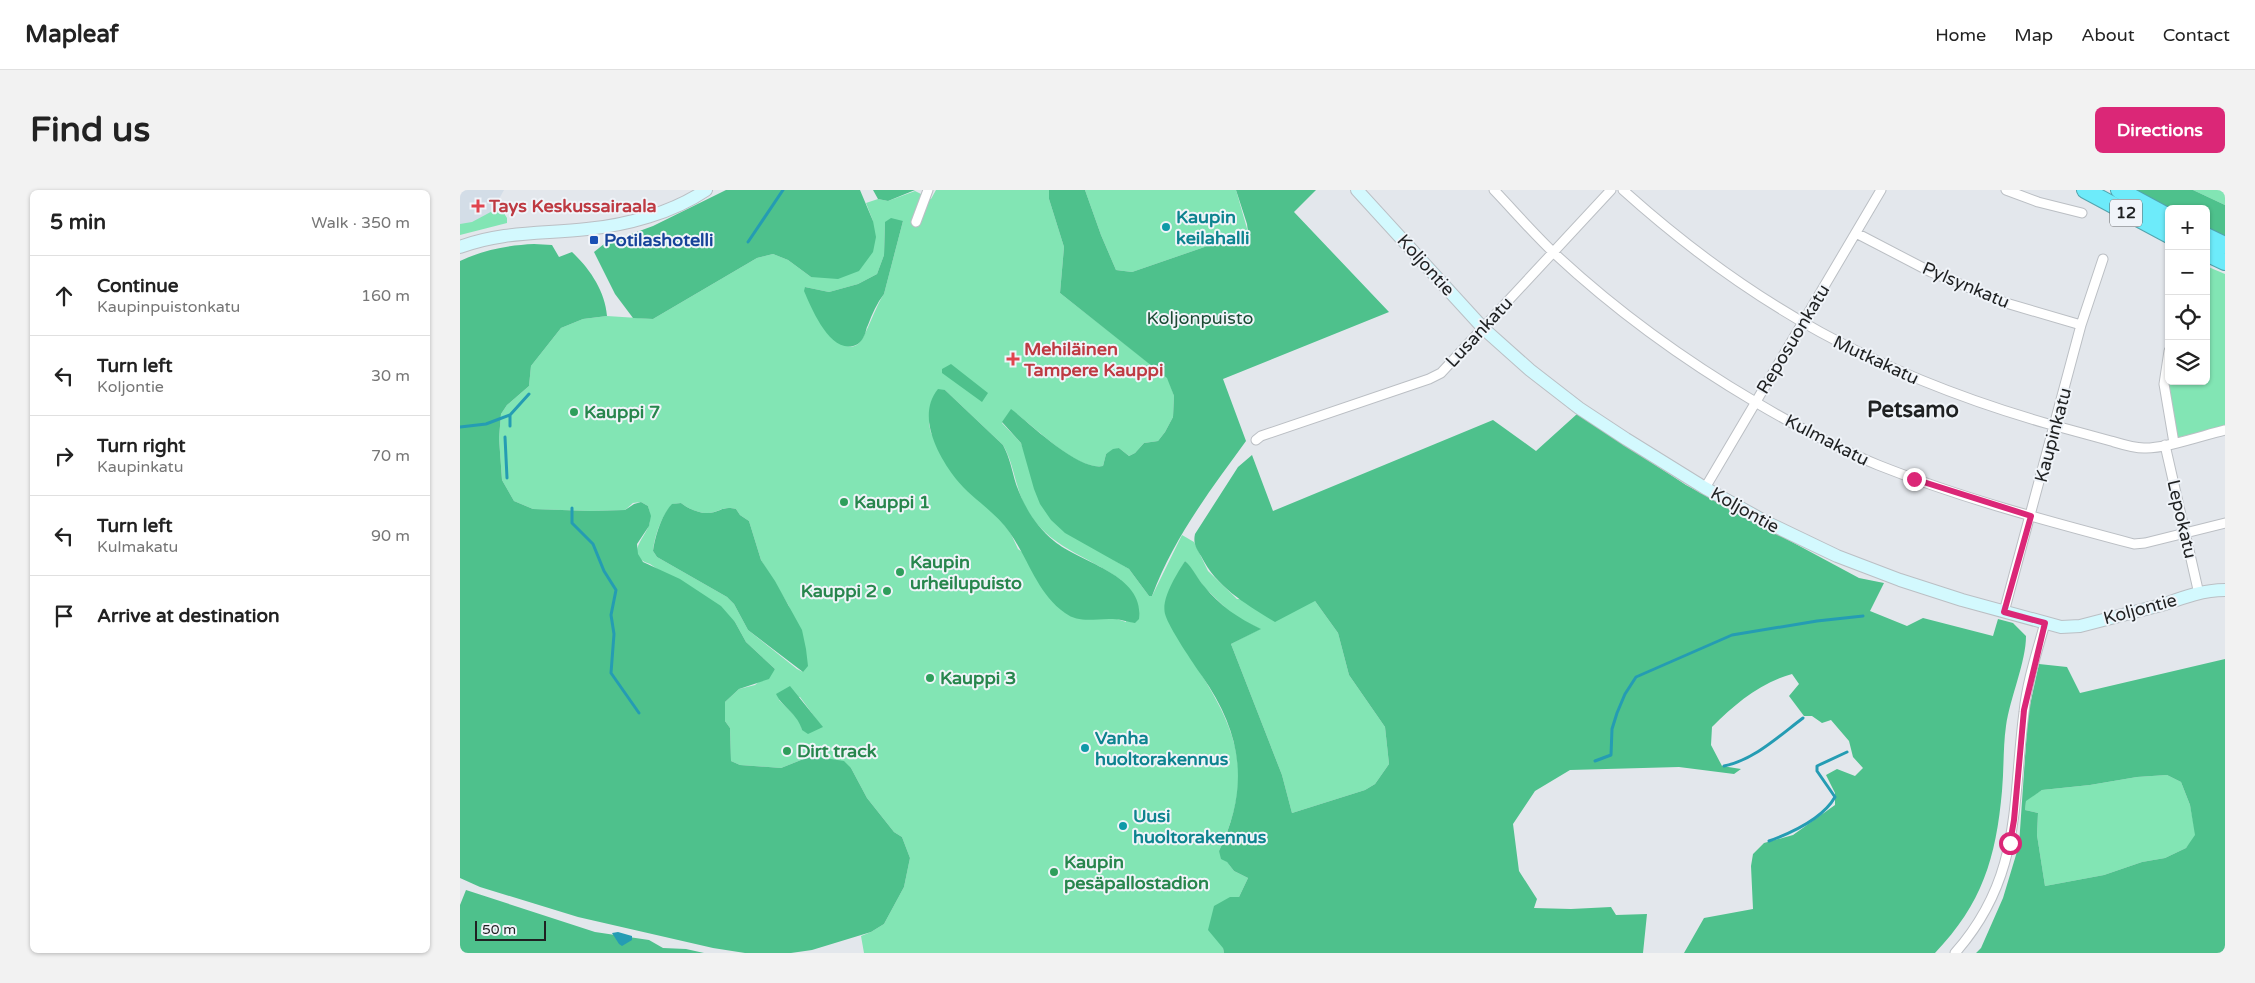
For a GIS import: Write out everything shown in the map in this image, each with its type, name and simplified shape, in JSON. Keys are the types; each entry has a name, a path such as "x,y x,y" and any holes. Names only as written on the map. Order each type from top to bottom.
{"highway":[{"name":"12","path":"2085,190 2165,233"},
{"name":"12","path":"2119,190 2165,215"},
{"path":"2210,238 2225,245"},
{"path":"2210,255 2225,262"}],"street":[{"path":"460,247 484,238 508,234 587,229 615,225 672,208 706,190"},
{"path":"916,222 928,190"},
{"name":"Koljontie","path":"1357,190 1484,329 1578,408 1705,488 1771,525 1837,556 1900,580 2004,612 2066,627 2080,626 2199,594 2225,590"},
{"name":"Kulmakatu","path":"1494,190 1553,252 1633,322 1716,380 1788,421 1876,464 1953,493 2134,544 2225,523"},
{"name":"Lusankatu","path":"1256,440 1262,436 1429,379 1446,368 1611,190"},
{"name":"Mutkakatu","path":"1623,190 1706,259 1767,302 1803,324 1895,370 1953,394 2055,426 2143,449 2225,430"},
{"name":"Reposuonkatu","path":"1705,488 1881,190"},
{"path":"2006,190 2033,201 2082,213"},
{"name":"Pylsynkatu","path":"1856,232 1930,272 2006,303 2082,325"},
{"name":"Kaupinkatu","path":"2004,612 2082,325 2103,259"},
{"name":"Lepokatu","path":"2165,377 2170,444 2199,594"},
{"path":"1955,953 1970,937 1982,916 2005,864 2014,820 2024,710 2045,623"}],"shaded area":[{"name":"Tays Keskussairaala","path":"460,190 504,190 486,222 460,229"}],"green space":[{"path":"726,190 860,190 873,221 876,237 873,252 859,271 838,279 811,277 788,260 773,254 757,258 653,319 633,318 615,294 594,252 604,244 653,226"},
{"path":"873,190 915,190 888,201 878,199"},
{"name":"Kaupin urheilupuisto","path":"936,190 1049,190 1049,199 1064,247 1060,293 1168,378 1174,396 1173,417 1165,432 1158,441 1144,443 1135,453 1129,456 1119,448 1106,454 1103,466 1092,466 1068,454 1011,410 1002,423 1021,443 1026,456 1114,560 1129,569 1149,596 1152,596 1182,535 1194,542 1208,571 1237,599 1315,601 1338,633 1349,675 1385,727 1389,764 1375,784 1365,790 1292,813 1282,775 1231,644 1260,629 1234,616 1205,588 1185,561 1166,600 1165,613 1216,699 1228,726 1236,753 1238,782 1233,814 1219,851 1234,871 1248,878 1239,897 1223,948 1224,953 864,953 861,936 884,924 904,887 910,858 902,837 894,832 867,798 851,768 811,756 781,768 740,765 731,761 730,728 725,721 725,702 739,689 755,685 775,669 746,642 735,622 650,564 642,561 638,556 637,552 640,541 650,522 648,506 641,502 633,503 625,510 533,509 514,501 502,480 499,438 501,414 507,405 529,386 531,366 561,328 583,319 607,316 653,319 757,258 773,254 788,260 811,277 873,221 866,203 878,199 888,201 915,191 931,199","holes":["903,221 884,294 861,341 851,347 847,346 839,343 805,287 829,292 858,284 877,274 884,255 885,222","945,390 1003,445 1025,506 1034,520 1056,541 1121,580 1126,622 1114,618 1018,549 1011,534 999,518 957,479 931,433 929,424","681,503 701,513 712,513 727,508 736,509 740,515 749,521 761,560 789,606 803,672 748,630 734,604 727,597 657,557 653,551 655,539 665,514 673,504","800,697 822,727 802,730 800,721 779,700"]},
{"name":"Koljonpuisto","path":"1049,190 1085,190 1116,270 1132,272 1248,232 1236,190 1316,190 1294,212 1389,312 1223,379 1246,441 1194,515 1171,554 1152,596 1149,596 1129,569 1065,533 1051,520 1040,504 1034,489 1021,443 1002,422 1011,409 1068,454 1093,466 1103,466 1106,454 1113,449 1119,448 1129,456 1135,453 1144,443 1158,441 1173,417 1174,396 1167,378 1060,293 1064,247 1049,199"},
{"path":"1085,190 1236,190 1248,232 1132,272 1116,270"},
{"path":"2134,190 2193,190 2225,205 2225,236 2210,229 2210,205 2165,206"},
{"path":"2193,190 2225,190 2225,205"},
{"path":"500,207 507,218 507,223 460,235 460,224 472,222"},
{"path":"891,218 903,221 884,294 861,341 853,346 844,346 836,342 822,327 804,291 805,287 829,292 858,284 877,274 884,255 885,222"},
{"path":"534,244 552,245 559,257 572,252 596,281 606,307 607,316 583,319 561,328 531,366 529,386 507,405 501,414 499,438 502,480 514,501 533,509 625,510 641,502 648,506 651,516 649,526 637,544 638,554 643,562 680,579 721,606 735,622 746,642 775,669 769,679 739,689 725,702 725,721 730,728 731,761 740,765 781,768 811,756 844,761 851,768 867,798 894,832 902,837 910,858 904,887 884,924 871,932 812,950 791,953 745,953 713,948 578,917 480,887 460,878 460,261 496,249"},
{"path":"2210,268 2225,274 2225,426 2176,438 2169,385 2210,385"},
{"path":"951,364 988,393 982,402 942,373 942,369"},
{"path":"938,389 945,390 1003,445 1016,484 1031,516 1048,535 1065,549 1122,580 1132,591 1138,604 1139,619 1135,623 1116,619 1088,620 1076,618 1065,613 1047,596 1010,533 991,512 962,486 949,470 937,448 929,423 929,411"},
{"path":"1577,414 1686,485 1859,578 1884,583 1870,611 1907,626 1923,618 1993,636 1998,619 2013,623 2026,636 2023,657 2006,726 2003,783 1996,838 1991,859 1975,898 1951,935 1935,953 1684,953 1704,918 1753,909 1751,866 1753,854 1764,843 1793,835 1835,805 1835,793 1826,775 1837,769 1855,776 1863,768 1853,757 1849,741 1831,720 1822,723 1812,716 1804,716 1789,696 1799,684 1792,674 1769,683 1749,695 1712,727 1711,745 1722,766 1741,769 1734,774 1679,767 1570,770 1535,791 1513,824 1519,871 1537,899 1534,908 1611,907 1616,915 1647,914 1643,953 1224,953 1223,948 1208,930 1214,906 1230,897 1239,897 1248,878 1234,871 1227,862 1221,859 1219,851 1229,827 1238,783 1237,761 1233,740 1226,718 1215,697 1176,636 1165,614 1164,608 1167,594 1185,561 1216,600 1237,616 1261,629 1231,644 1282,775 1292,813 1365,790 1375,784 1389,764 1385,727 1349,675 1338,633 1315,601 1275,622 1243,602 1224,586 1215,577 1198,550 1195,543 1195,534 1238,467 1252,455 1273,511 1493,420 1536,451"},
{"path":"681,503 701,513 712,513 727,508 736,509 740,515 749,521 761,560 802,630 808,666 803,672 748,630 734,604 727,597 657,557 653,551 662,519 672,504"},
{"path":"2225,659 2225,953 1976,953 1981,948 2003,898 2019,845 2028,714 2039,664 2067,667 2080,693","holes":["2167,775 2181,782 2190,805 2195,835 2186,848 2165,858 2142,862 2104,875 2045,886 2037,835 2038,813 2025,810 2026,801 2042,790 2090,785 2137,777"]},
{"path":"790,686 823,727 808,734 802,730 794,715 776,694"},
{"path":"2167,775 2181,782 2190,805 2196,836 2186,848 2165,858 2142,862 2104,875 2045,886 2037,835 2038,813 2025,810 2026,800 2042,790 2090,785 2137,777"},
{"path":"466,890 595,932 649,940 663,948 686,949 704,953 460,953 460,905"}],"water":[{"path":"618,932 632,936 632,940 622,946 612,933"}],"waterway":[{"path":"748,242 783,190"},
{"path":"460,427 486,424 510,415 529,394"},
{"path":"510,415 510,426"},
{"path":"505,437 507,478"},
{"path":"572,508 572,523 593,544 604,571 616,590 611,615 614,634 611,673 639,713"},
{"path":"1595,761 1611,755 1612,729 1617,713 1625,694 1636,677 1732,635 1817,621 1863,616"},
{"path":"1724,766 1756,753 1803,718"},
{"path":"1769,841 1806,824 1830,805 1835,797 1817,771 1817,766 1847,752"}],"place":[{"name":"Tays Keskussairaala","path":"478,206"},
{"name":"Kaupin keilahalli","path":"1166,227"},
{"name":"Potilashotelli","path":"594,240"},
{"name":"Mehiläinen Tampere Kauppi","path":"1013,359"},
{"name":"Kauppi 7","path":"574,412"},
{"name":"Kauppi 1","path":"844,502"},
{"name":"Kaupin urheilupuisto","path":"900,572"},
{"name":"Kauppi 2","path":"887,591"},
{"name":"Kauppi 3","path":"930,678"},
{"name":"Vanha huoltorakennus","path":"1085,748"},
{"name":"Dirt track","path":"787,751"},
{"name":"Uusi huoltorakennus","path":"1123,826"},
{"name":"Kaupin pesäpallostadion","path":"1054,872"}],"district":[{"name":"Petsamo","path":"1913,410"}],"route":[{"path":"1914,479 1953,493 2031,516 2004,612 2045,623 2033,665 2024,710 2014,820 2010,843"}]}
